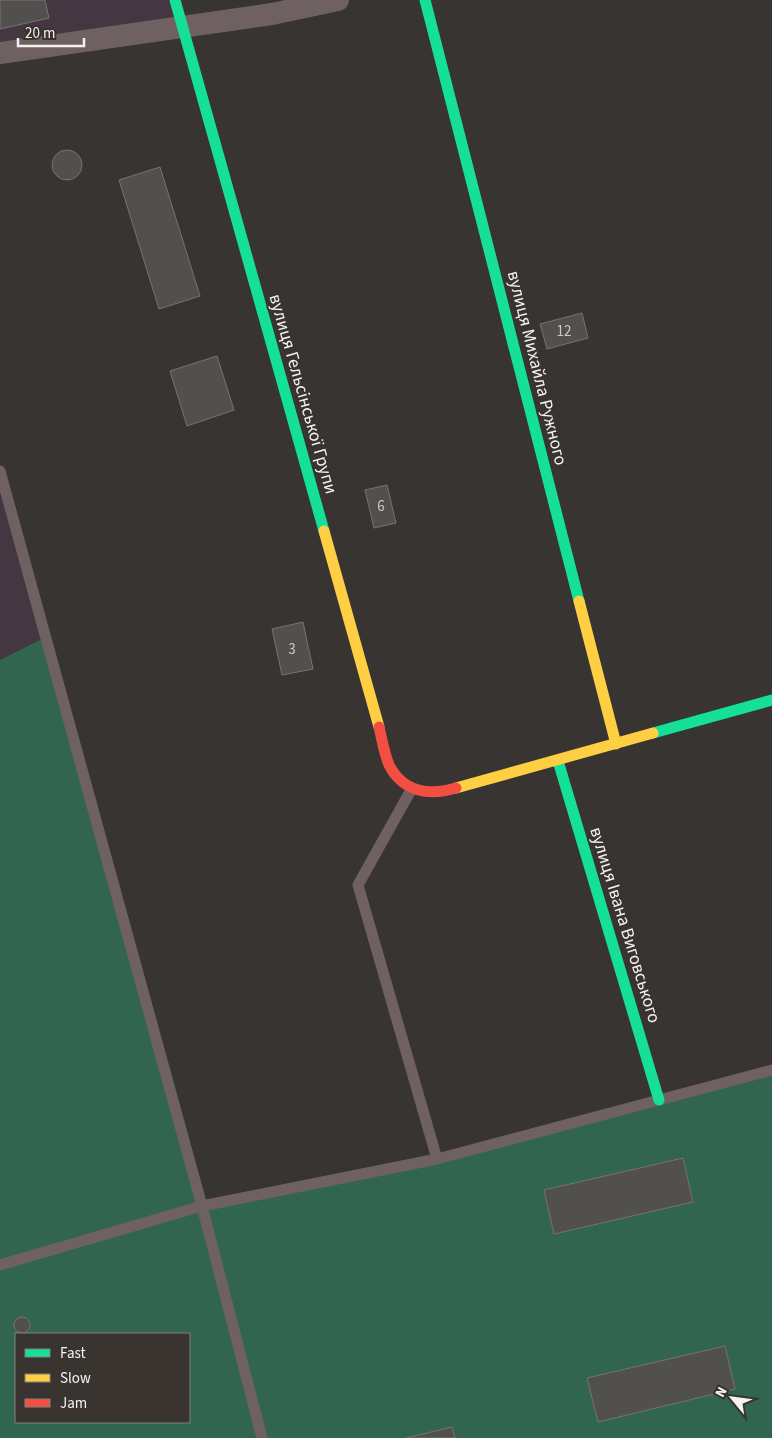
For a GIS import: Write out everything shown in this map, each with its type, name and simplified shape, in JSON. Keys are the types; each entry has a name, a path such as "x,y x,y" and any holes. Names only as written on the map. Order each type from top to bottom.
{"street":[{"name":"вулиця Гельсінської Групи","path":"175,0 389,764 398,779 411,790"},
{"path":"0,53 272,14 338,0"},
{"name":"вулиця Михайла Ружного","path":"425,0 616,744"},
{"path":"411,790 429,794 446,791 772,700"},
{"name":"вулиця Івана Виговського","path":"558,761 659,1100"}],"lane":[{"path":"0,471 202,1206 262,1438"},
{"path":"411,790 358,885 437,1159"},
{"path":"0,1265 202,1206 437,1159 772,1070"}],"shaded area":[{"path":"0,0 175,0 182,26 0,53"},
{"path":"0,471 46,637 0,660"}],"green space":[{"path":"46,637 202,1206 437,1159 772,1070 772,1438 0,1438 0,660"}],"building":[{"path":"0,0 45,0 49,18 0,29"},
{"path":"67,150 78,154 82,165 78,176 67,180 56,176 52,165 56,154"},
{"path":"160,167 200,296 159,309 119,180"},
{"path":"582,313 588,338 547,349 540,324"},
{"path":"217,356 234,410 187,426 170,371"},
{"path":"387,485 396,523 374,528 365,490"},
{"path":"303,622 313,669 282,675 272,629"},
{"path":"683,1158 693,1202 554,1234 544,1190"},
{"path":"22,1317 28,1319 30,1325 28,1331 22,1333 16,1331 14,1325 16,1319"},
{"path":"725,1346 735,1389 598,1422 587,1378"},
{"path":"452,1427 455,1438 406,1438"}],"traffic: fast":[{"path":"175,0 324,531"},
{"path":"425,0 579,601"},
{"path":"653,733 772,700"},
{"path":"558,761 659,1100"}],"traffic: slow":[{"path":"324,531 379,727"},
{"path":"579,601 616,744"},
{"path":"456,788 653,733"}],"traffic: jam":[{"path":"379,727 389,765 402,781 418,790 436,792 456,788"}]}
